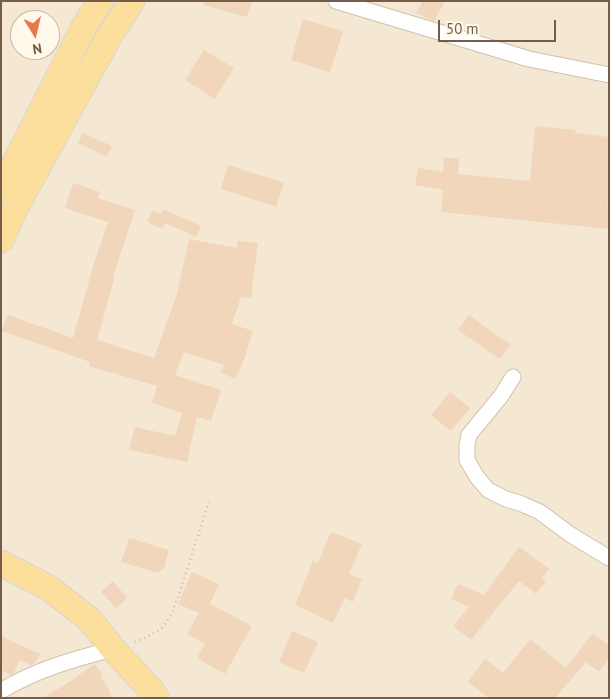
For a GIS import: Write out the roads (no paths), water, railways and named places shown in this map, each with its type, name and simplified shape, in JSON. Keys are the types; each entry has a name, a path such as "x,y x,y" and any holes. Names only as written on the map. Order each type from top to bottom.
{"main road":[{"path":"1,190 84,27 100,1"},
{"path":"1,240 21,199 109,36 132,1"},
{"path":"1,563 49,588 90,620 113,649 153,692 156,698"}],"street":[{"path":"336,1 529,59 609,75"},
{"path":"513,377 489,412 469,435 467,460 477,478 488,490 540,512 609,558"},
{"path":"1,691 16,682 51,667 80,657 113,649"}]}
